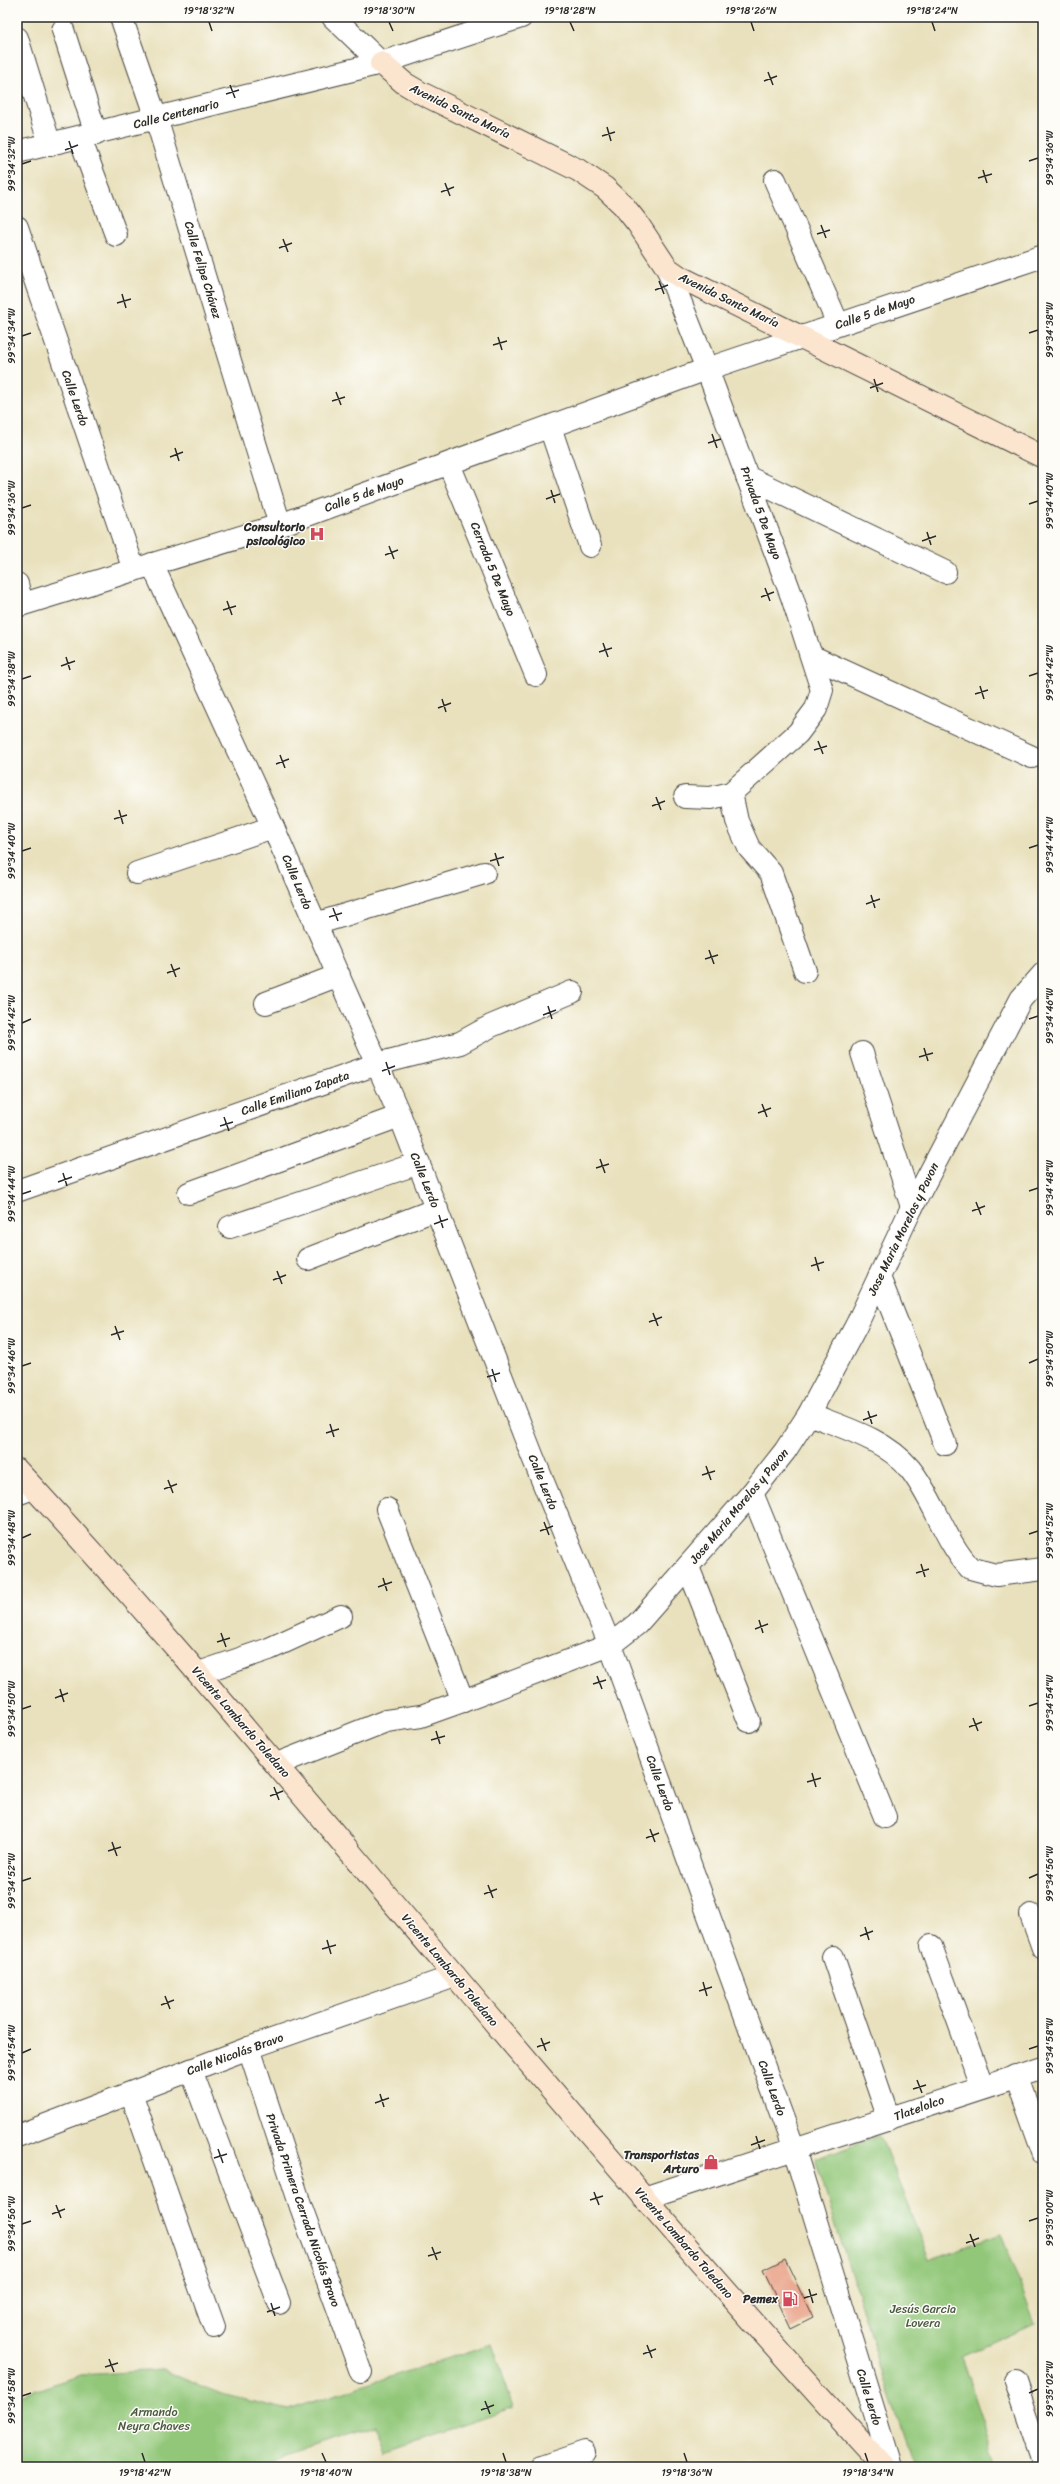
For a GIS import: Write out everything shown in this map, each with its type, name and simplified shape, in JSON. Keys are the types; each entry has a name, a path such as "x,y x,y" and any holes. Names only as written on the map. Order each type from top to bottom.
{"main road":[{"name":"Avenida Santa María","path":"381,63 404,83 421,93 578,170 605,188 624,205 667,268 1043,457"},
{"name":"Vicente Lombardo Toledano","path":"17,1470 25,1491 198,1673 278,1764 455,1976 726,2293 884,2467"}],"street":[{"name":"Calle Felipe Chávez","path":"121,17 156,118 280,525"},
{"name":"Avenida Santa María","path":"333,17 381,63"},
{"name":"Calle Centenario","path":"17,152 88,136 381,63 521,17"},
{"path":"63,30 88,136 116,235"},
{"path":"17,38 50,145"},
{"path":"775,180 838,324"},
{"name":"Calle Lerdo","path":"17,227 143,567 273,827 339,975 400,1116 532,1455 610,1645 794,2149 890,2467"},
{"name":"Calle 5 de Mayo","path":"20,605 280,525 707,369 1043,256"},
{"path":"667,268 707,369"},
{"name":"Privada 5 De Mayo","path":"707,369 813,657 822,690 816,709 798,734 731,794"},
{"path":"550,427 590,546"},
{"name":"Cerrada 5 De Mayo","path":"449,464 536,675"},
{"path":"747,477 945,572"},
{"path":"17,584 20,605"},
{"path":"813,657 1032,757"},
{"path":"685,796 711,798 731,794 737,821 749,848 771,874 805,971"},
{"path":"137,872 273,827"},
{"path":"315,924 484,873"},
{"name":"Jose Maria Morelos y Pavon","path":"278,1764 386,1721 421,1716 464,1702 610,1645 637,1624 752,1493 785,1451 809,1414 879,1277 912,1207 1021,999 1043,974"},
{"path":"266,1003 339,975"},
{"name":"Calle Emiliano Zapata","path":"17,1191 377,1064 460,1043 491,1026 572,992"},
{"path":"862,1053 912,1207"},
{"path":"189,1193 400,1116"},
{"path":"230,1227 418,1163"},
{"path":"308,1260 437,1209"},
{"path":"879,1277 945,1444"},
{"path":"809,1414 865,1436 888,1449 910,1469 970,1568 996,1575 1043,1569"},
{"path":"752,1493 885,1818"},
{"path":"387,1509 464,1702"},
{"path":"688,1567 749,1721"},
{"path":"198,1673 269,1649 341,1616"},
{"path":"1031,1915 1043,1948"},
{"path":"931,1946 982,2086"},
{"path":"833,1957 889,2119"},
{"name":"Calle Nicolás Bravo","path":"17,2136 249,2048 455,1976"},
{"name":"Privada Primera Cerrada Nicolás Bravo","path":"249,2048 298,2200 361,2372"},
{"name":"Tlatelolco","path":"644,2198 889,2119 982,2086 1043,2068"},
{"path":"191,2070 279,2303"},
{"path":"1016,2076 1043,2152"},
{"path":"132,2093 214,2327"},
{"path":"1015,2382 1043,2464"},
{"path":"541,2467 585,2452"}],"green space":[{"name":"Jesús Garcia Lovera","path":"880,2135 929,2260 1001,2234 1035,2324 961,2357 999,2467 914,2467 883,2376 815,2159"},
{"name":"Armando Neyra Chaves","path":"492,2344 514,2408 386,2451 376,2426 245,2467 17,2467 17,2397 80,2375 162,2370 225,2395 288,2410"}],"building":[{"name":"Pemex","path":"785,2259 813,2318 791,2329 763,2270"}],"place":[{"name":"Consultorio psicológico","path":"317,534"},
{"name":"Transportistas Arturo","path":"711,2162"},
{"name":"Pemex","path":"790,2299"}]}
